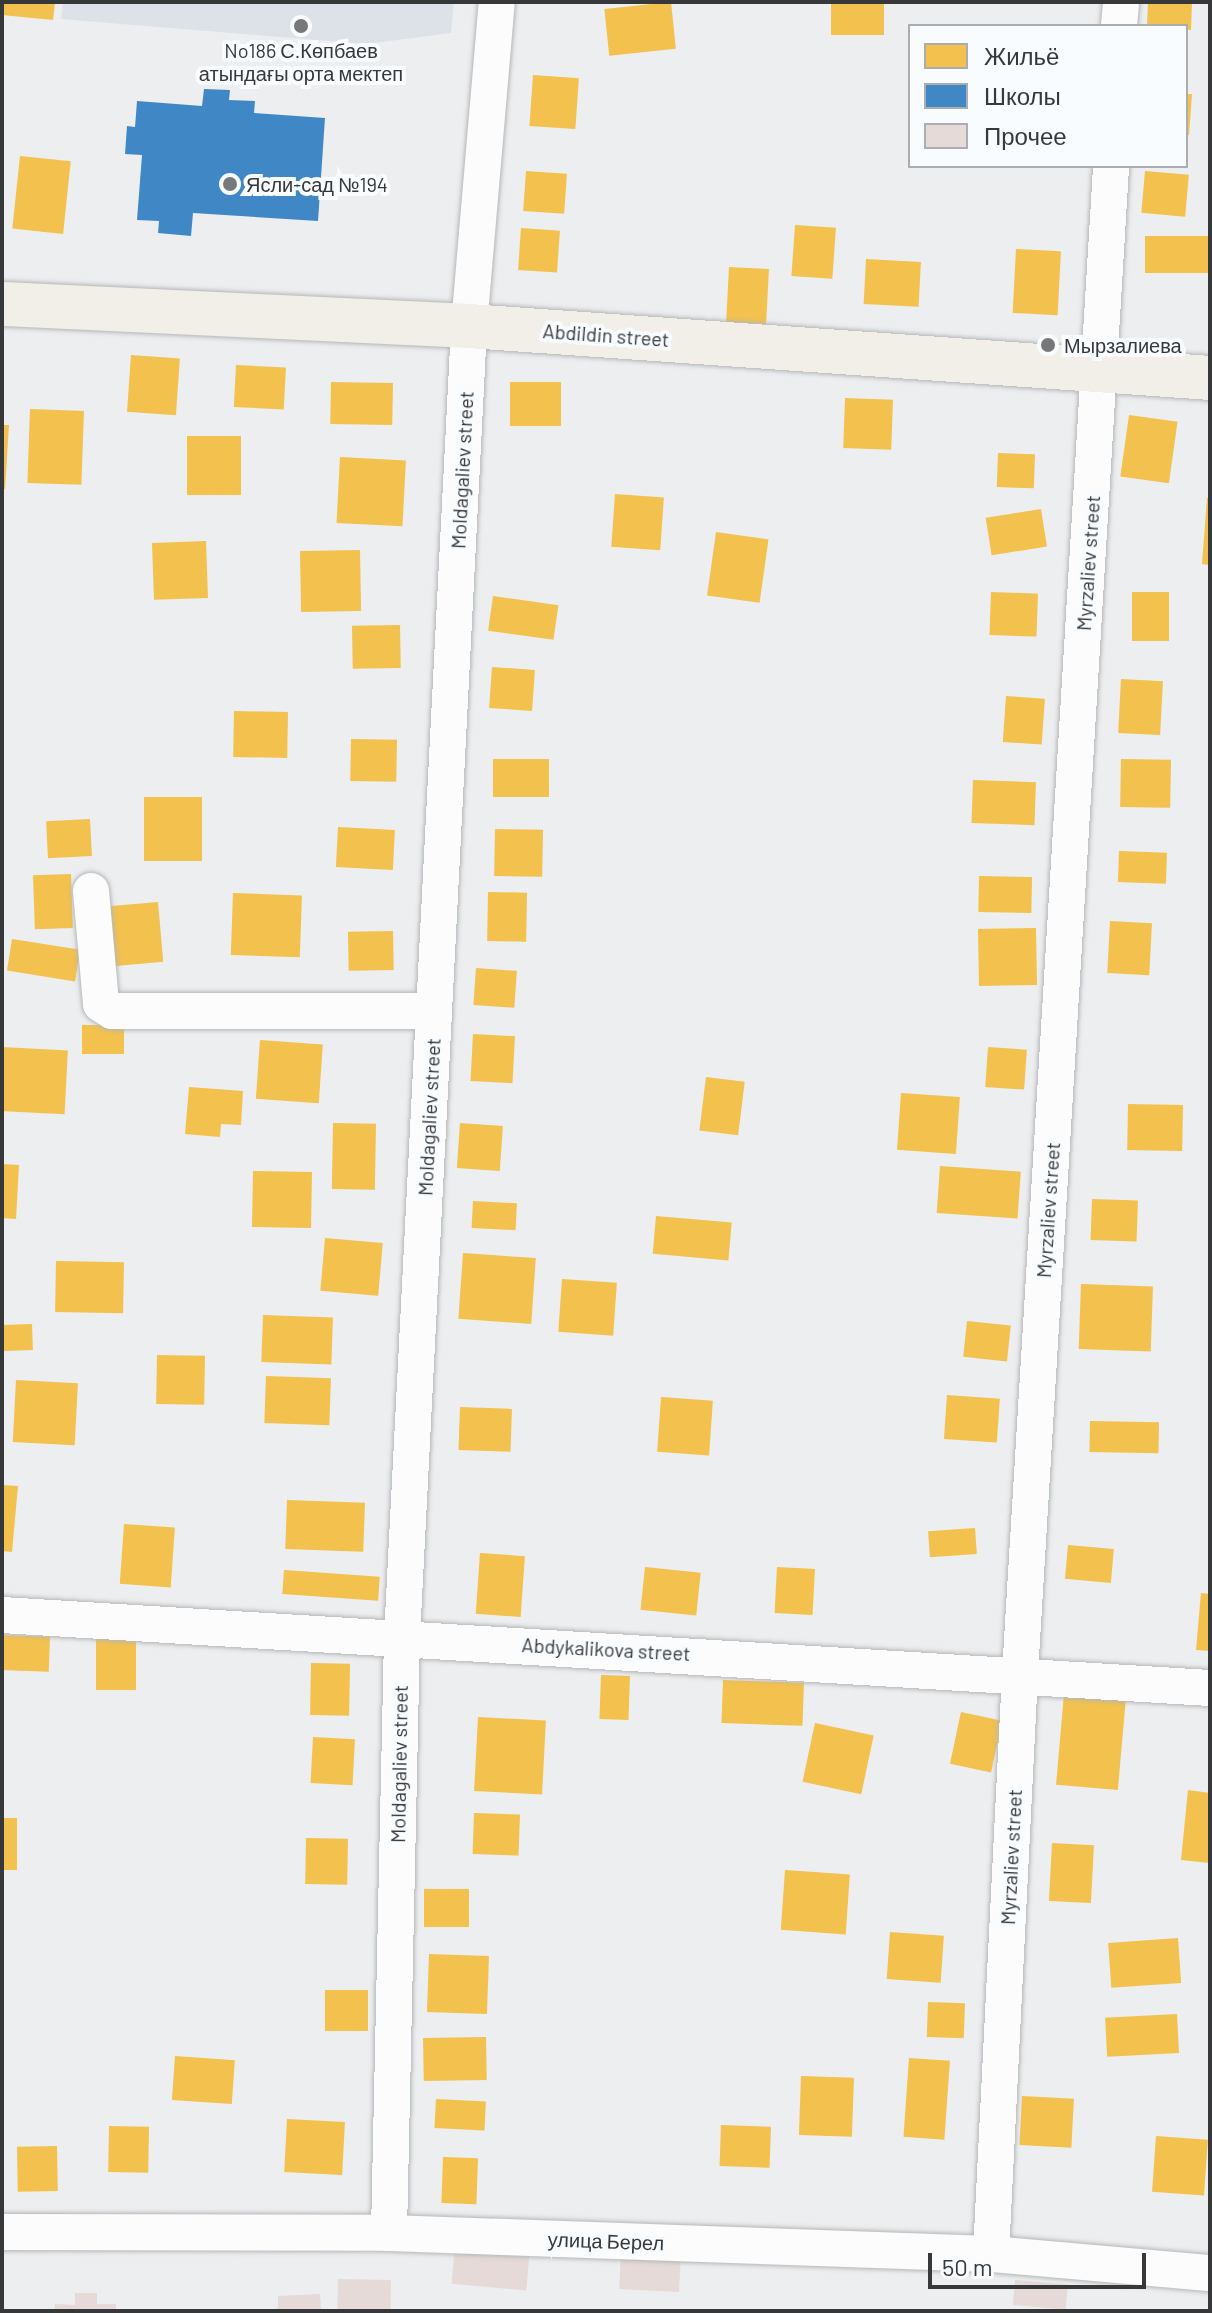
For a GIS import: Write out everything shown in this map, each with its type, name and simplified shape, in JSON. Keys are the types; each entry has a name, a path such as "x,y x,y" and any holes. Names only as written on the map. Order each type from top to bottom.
{"main road":[{"name":"Abdildin street","path":"2,304 469,326 1210,378"}],"street":[{"name":"Moldagaliev street","path":"389,2233 402,1637 469,326 497,2"},
{"path":"1119,24 1121,2"},
{"name":"Myrzaliev street","path":"991,2254 1020,1673 1111,168"},
{"path":"91,891 101,1004 112,1011 434,1011"},
{"name":"Abdykalikova street","path":"2,1615 1020,1673 1210,1688"},
{"name":"улица Берел","path":"2,2232 389,2233 991,2254 1210,2273"}],"shaded area":[{"name":"No186 С.Көпбаев атындағы орта мектеп","path":"63,2 454,2 451,33 366,44 61,19"}],"building: Жильё":[{"path":"2,2 55,2 53,20 2,15"},
{"path":"671,2 676,49 609,56 604,9"},
{"path":"831,2 884,2 884,35 831,35"},
{"path":"1148,2 1192,2 1191,30 1188,30 1188,24 1147,24"},
{"path":"533,75 579,78 575,129 529,126"},
{"path":"1188,94 1192,94 1189,135"},
{"path":"20,156 71,161 63,234 12,229"},
{"path":"526,171 567,174 564,214 523,211"},
{"path":"1145,171 1189,175 1185,217 1141,213"},
{"path":"795,225 836,228 832,279 791,276"},
{"path":"521,228 560,231 557,273 518,270"},
{"path":"1145,236 1210,236 1210,273 1145,273"},
{"path":"1016,249 1061,251 1058,315 1013,313"},
{"path":"866,259 921,262 919,307 864,304"},
{"path":"729,267 769,269 766,324 726,322"},
{"path":"131,355 180,358 176,415 127,412"},
{"path":"236,365 286,368 284,410 234,407"},
{"path":"331,382 393,383 392,425 330,424"},
{"path":"510,382 561,382 561,426 510,426"},
{"path":"845,398 893,400 891,450 843,448"},
{"path":"30,409 84,411 81,485 27,483"},
{"path":"1129,415 1178,422 1169,483 1120,476"},
{"path":"2,425 9,425 5,489 2,489"},
{"path":"187,436 241,436 241,495 187,495"},
{"path":"998,453 1035,454 1034,488 997,487"},
{"path":"340,457 406,460 402,526 337,523"},
{"path":"615,494 664,497 660,550 611,547"},
{"path":"1207,498 1210,498 1210,565 1202,564"},
{"path":"1041,509 1047,547 992,555 986,518"},
{"path":"716,532 768,539 760,603 707,595"},
{"path":"206,541 208,598 154,600 152,543"},
{"path":"360,550 361,611 301,612 300,551"},
{"path":"991,592 1038,594 1036,637 989,635"},
{"path":"1132,592 1169,592 1169,641 1132,641"},
{"path":"493,596 558,605 553,640 488,631"},
{"path":"400,625 401,668 353,669 352,626"},
{"path":"492,667 535,670 532,711 489,708"},
{"path":"1121,679 1163,681 1160,735 1118,733"},
{"path":"1006,696 1045,699 1042,745 1003,742"},
{"path":"234,711 288,712 287,758 233,757"},
{"path":"351,739 397,740 396,782 350,781"},
{"path":"493,759 549,759 549,797 493,797"},
{"path":"1121,759 1171,760 1170,808 1120,807"},
{"path":"973,780 1036,782 1034,825 971,823"},
{"path":"144,797 202,797 202,861 144,861"},
{"path":"90,819 92,856 48,858 46,821"},
{"path":"338,827 395,830 393,870 336,867"},
{"path":"495,829 543,830 542,877 494,876"},
{"path":"1119,851 1167,853 1166,884 1118,882"},
{"path":"71,874 73,928 35,929 33,875"},
{"path":"979,876 1032,877 1031,913 978,912"},
{"path":"488,892 527,893 526,942 487,941"},
{"path":"233,893 302,895 300,957 231,955"},
{"path":"158,902 163,962 113,966 108,906"},
{"path":"1110,921 1152,923 1149,975 1107,973"},
{"path":"1036,928 1037,985 979,986 978,929"},
{"path":"393,931 394,970 349,971 348,932"},
{"path":"12,939 80,950 75,981 7,971"},
{"path":"476,968 517,971 514,1008 473,1005"},
{"path":"82,1025 124,1025 124,1054 82,1054"},
{"path":"473,1034 515,1036 512,1083 471,1081"},
{"path":"260,1040 323,1044 319,1103 256,1099"},
{"path":"2,1047 68,1050 65,1114 2,1111"},
{"path":"988,1047 1027,1050 1024,1090 985,1087"},
{"path":"706,1077 745,1082 738,1135 699,1131"},
{"path":"189,1087 243,1091 241,1125 221,1124 220,1137 185,1134"},
{"path":"901,1093 960,1097 956,1154 897,1150"},
{"path":"1128,1104 1183,1105 1182,1151 1127,1150"},
{"path":"333,1123 376,1124 375,1190 332,1189"},
{"path":"460,1123 503,1126 500,1171 457,1168"},
{"path":"2,1164 19,1165 16,1219 2,1218"},
{"path":"940,1166 1021,1172 1018,1219 937,1213"},
{"path":"253,1171 312,1172 311,1228 252,1227"},
{"path":"1092,1199 1138,1201 1137,1242 1091,1240"},
{"path":"473,1201 517,1203 516,1230 472,1228"},
{"path":"656,1216 732,1223 728,1260 653,1254"},
{"path":"325,1238 383,1243 378,1296 320,1291"},
{"path":"463,1253 536,1258 531,1324 458,1319"},
{"path":"56,1261 124,1262 123,1313 55,1312"},
{"path":"562,1279 617,1283 613,1336 558,1332"},
{"path":"1081,1284 1153,1287 1151,1351 1079,1349"},
{"path":"263,1315 333,1317 331,1364 261,1362"},
{"path":"967,1321 1011,1326 1007,1361 963,1357"},
{"path":"32,1324 33,1350 3,1351 2,1325"},
{"path":"157,1355 205,1356 204,1405 156,1404"},
{"path":"266,1376 331,1378 329,1425 264,1423"},
{"path":"16,1380 78,1383 75,1445 13,1442"},
{"path":"947,1395 1000,1399 997,1443 944,1439"},
{"path":"661,1397 713,1401 709,1455 657,1452"},
{"path":"460,1407 512,1409 510,1452 458,1450"},
{"path":"1090,1421 1159,1422 1158,1453 1089,1452"},
{"path":"2,1485 18,1486 12,1552 2,1551"},
{"path":"287,1500 365,1503 363,1552 285,1549"},
{"path":"124,1524 175,1528 171,1587 120,1584"},
{"path":"975,1528 977,1554 930,1557 928,1531"},
{"path":"1068,1545 1114,1549 1111,1583 1065,1579"},
{"path":"480,1553 525,1556 521,1617 476,1614"},
{"path":"645,1567 701,1573 696,1616 641,1610"},
{"path":"777,1567 815,1569 813,1615 775,1613"},
{"path":"284,1570 380,1577 378,1601 282,1594"},
{"path":"1201,1593 1210,1594 1210,1651 1196,1650"},
{"path":"2,1635 50,1637 49,1672 2,1670"},
{"path":"96,1637 136,1637 136,1690 96,1690"},
{"path":"311,1663 350,1664 349,1716 310,1715"},
{"path":"601,1675 630,1676 628,1720 599,1719"},
{"path":"723,1680 804,1683 802,1726 721,1723"},
{"path":"1064,1694 1126,1699 1118,1790 1056,1785"},
{"path":"961,1712 1002,1721 991,1773 950,1764"},
{"path":"478,1717 546,1721 542,1794 474,1791"},
{"path":"815,1723 874,1735 861,1794 803,1782"},
{"path":"313,1737 355,1739 353,1785 311,1783"},
{"path":"1188,1790 1210,1793 1210,1863 1181,1860"},
{"path":"474,1813 520,1815 519,1856 473,1854"},
{"path":"2,1818 17,1818 17,1870 2,1870"},
{"path":"306,1838 348,1839 347,1885 305,1884"},
{"path":"1052,1843 1094,1845 1091,1903 1049,1901"},
{"path":"785,1870 850,1875 846,1934 781,1930"},
{"path":"424,1889 469,1889 469,1927 424,1927"},
{"path":"890,1932 944,1936 941,1983 887,1979"},
{"path":"1178,1938 1181,1983 1111,1988 1108,1943"},
{"path":"429,1954 489,1956 487,2014 427,2012"},
{"path":"325,1990 368,1990 368,2031 325,2031"},
{"path":"928,2002 965,2003 964,2038 927,2037"},
{"path":"1177,2014 1179,2053 1107,2057 1105,2018"},
{"path":"486,2037 487,2080 424,2081 423,2038"},
{"path":"175,2056 235,2060 232,2104 172,2100"},
{"path":"909,2058 950,2061 944,2140 903,2137"},
{"path":"801,2076 854,2078 852,2137 799,2135"},
{"path":"1022,2096 1074,2099 1071,2148 1019,2145"},
{"path":"436,2099 486,2102 484,2131 434,2128"},
{"path":"287,2119 345,2122 342,2175 284,2172"},
{"path":"721,2125 771,2127 770,2168 720,2166"},
{"path":"109,2126 149,2127 148,2173 108,2172"},
{"path":"1156,2136 1208,2140 1204,2195 1152,2192"},
{"path":"57,2146 58,2191 18,2192 17,2147"},
{"path":"443,2157 478,2158 476,2204 441,2203"}],"building: Школы":[{"name":"Ясли-сад №194","path":"204,89 230,90 229,100 255,101 254,113 325,118 318,221 193,213 191,236 158,233 159,221 137,220 142,155 125,154 127,126 135,127 137,101 202,106"}],"building: Прочее":[{"path":"455,2245 530,2252 526,2290 452,2284"},
{"path":"621,2252 681,2255 679,2292 619,2289"},
{"path":"338,2279 391,2280 390,2310 337,2309"},
{"path":"1015,2280 1068,2285 1066,2310 1013,2305"},
{"path":"75,2293 97,2293 97,2304 116,2304 116,2311 55,2311 55,2304 75,2305"},
{"path":"320,2294 321,2311 268,2311 278,2308 278,2296"}],"place":[{"name":"No186 С.Көпбаев атындағы орта мектеп","path":"301,26"},
{"name":"Ясли-сад №194","path":"230,184"},
{"name":"Мырзалиева","path":"1048,345"}]}
